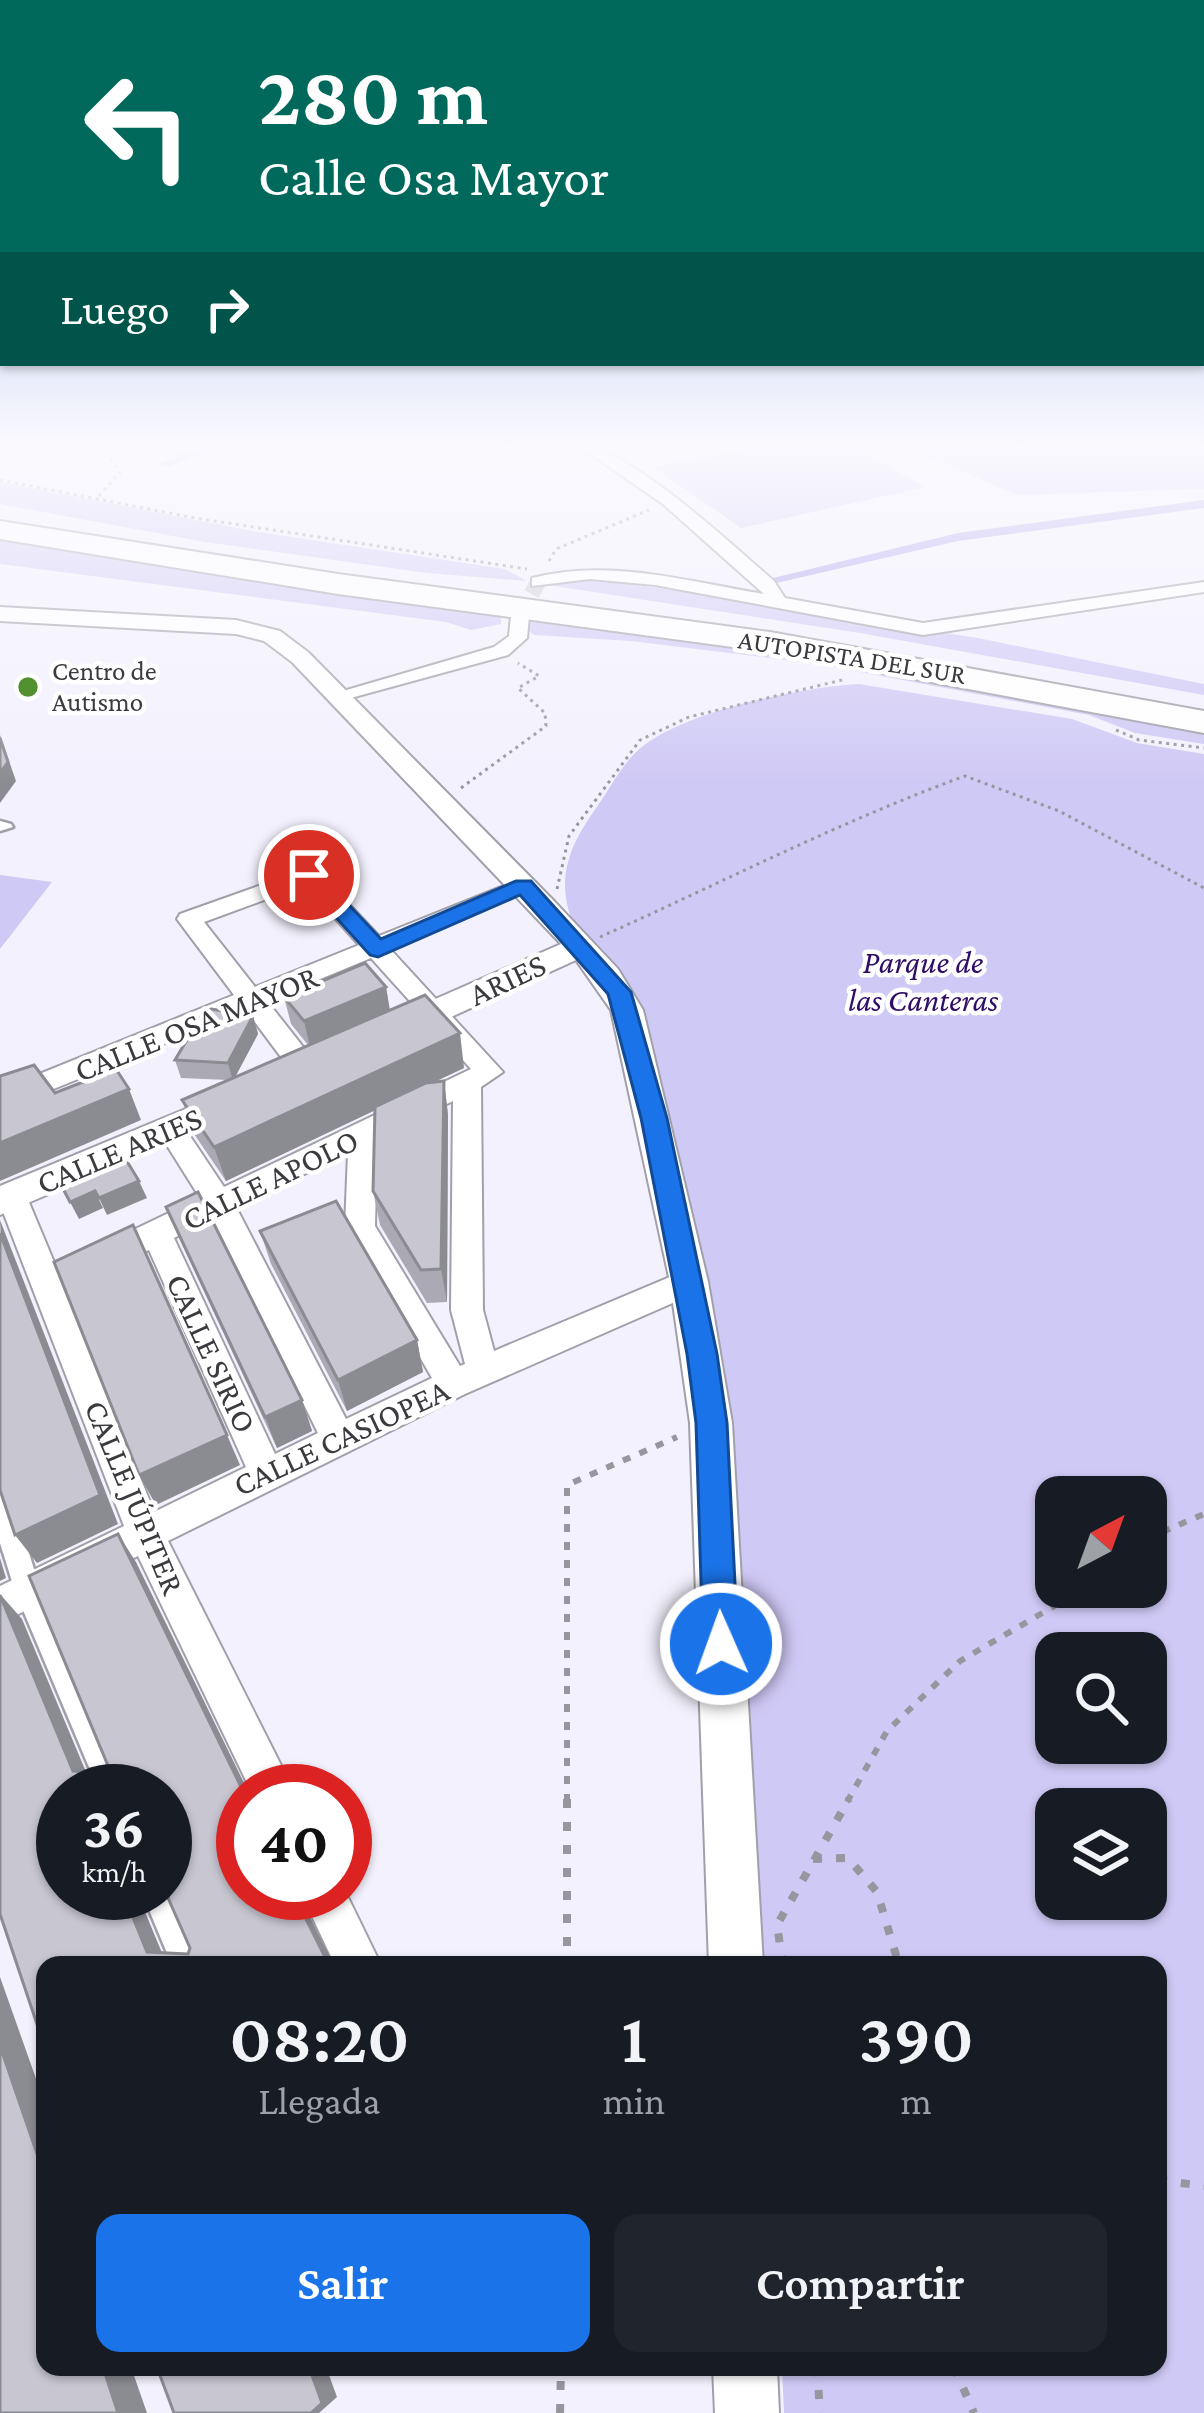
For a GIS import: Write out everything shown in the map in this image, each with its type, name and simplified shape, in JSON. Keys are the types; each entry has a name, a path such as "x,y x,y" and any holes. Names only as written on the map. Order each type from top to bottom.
{"highway":[{"name":"AUTOPISTA DEL SUR","path":"179,559 770,642 1204,722"},
{"name":"AUTOPISTA DEL SUR","path":"285,559 770,626 1204,703"}],"street":[{"path":"733,559 773,594"},
{"path":"540,577 560,572 596,574 773,594 922,629 1204,587"},
{"path":"0,614 256,632 284,643 534,897 620,992 689,1282 711,1423 736,1956"},
{"path":"344,704 500,651 518,638 520,616"},
{"path":"316,1065 252,1001 189,919 309,875 436,1012 478,1078 468,1377"},
{"name":"CALLE OSA MAYOR","path":"0,1101 378,950 534,897"},
{"name":"ARIES","path":"436,1012 579,946"},
{"path":"370,1041 436,1012"},
{"name":"CALLE ARIES","path":"6,1198 316,1065"},
{"name":"CALLE APOLO","path":"50,1284 478,1078"},
{"path":"170,1128 219,1204 338,1438"},
{"path":"363,1134 360,1227 468,1377"},
{"name":"CALLE JÚPITER","path":"6,1198 50,1284 144,1531 260,1764"},
{"name":"CALLE SIRIO","path":"157,1234 266,1472"},
{"name":"CALLE CASIOPEA","path":"14,1598 468,1377 689,1282"},
{"path":"0,1503 14,1598 100,1764"},
{"path":"169,1920 184,1956"},
{"path":"336,1920 354,1956"}],"path":[{"path":"433,559 540,577 551,559"},
{"path":"471,799 460,787 546,725 545,713 518,688 539,676 500,651"},
{"path":"534,897 557,902 557,875 569,836 640,740 689,717 843,679"},
{"path":"579,946 820,839 880,807 965,776 1059,812 1204,888"},
{"path":"568,1956 567,1485 711,1423"},
{"path":"1167,1527 1204,1514"},
{"path":"782,1956 777,1925 887,1731 960,1660 1050,1608"},
{"path":"812,1859 848,1858 878,1892 896,1956"},
{"path":"1167,2181 1204,2186"},
{"path":"560,2413 561,2376"},
{"path":"818,2376 820,2413"},
{"path":"958,2376 974,2413"}],"green space":[{"path":"0,559 123,559 304,589 493,610 501,612 501,624 471,630 446,622 0,564"},
{"path":"324,559 436,559 505,569 527,581"},
{"path":"595,578 978,638 1204,684 1204,695 860,633 548,585"},
{"path":"532,615 728,644 1204,731 1204,744 1135,733 1089,715 812,663 631,641 534,635 529,631"},
{"name":"Parque de las Canteras","path":"859,684 1072,719 1137,743 1204,754 1204,2413 784,2413 782,2376 1167,2376 1167,1956 759,1956 725,1370 642,1015 625,983 572,921 565,882 573,847 634,754 678,726 740,704"},
{"path":"0,875 52,882 0,949"}],"building":[{"path":"0,738 8,762 0,773"},
{"path":"365,963 386,987 304,1021 284,997"},
{"path":"425,995 460,1033 214,1147 182,1100"},
{"path":"211,1009 253,1016 228,1063 175,1060 203,1013"},
{"path":"34,1065 55,1093 116,1069 129,1089 0,1143 0,1076"},
{"path":"444,1081 441,1269 421,1270 373,1191 375,1107 426,1083"},
{"path":"125,1158 139,1181 99,1198 95,1191 70,1202 59,1181 106,1160 110,1165"},
{"path":"198,1192 302,1400 265,1417 166,1207"},
{"path":"336,1201 417,1340 338,1380 260,1231"},
{"path":"133,1225 227,1435 139,1475 54,1262"},
{"path":"0,1233 100,1495 15,1535 0,1490"},
{"path":"118,1534 230,1764 216,1764 216,1920 306,1920 324,1956 36,1956 36,2021 0,1914 0,1595 70,1764 36,1764 36,1920 134,1920 147,1952 188,1954 190,1948 178,1920 192,1920 192,1764 107,1764 29,1576"},
{"path":"0,2046 36,2151 36,2376 106,2376 118,2413 0,2413"},
{"path":"160,2376 312,2376 322,2403 311,2413 174,2413"}],"waterway":[{"path":"772,580 865,559"}],"tunnel":[{"path":"520,616 538,582"}],"place":[{"name":"Centro de Autismo","path":"28,687"}],"route":[{"path":"309,875 378,950 524,886 620,992 654,1118 702,1354 711,1423 721,1644"}]}
